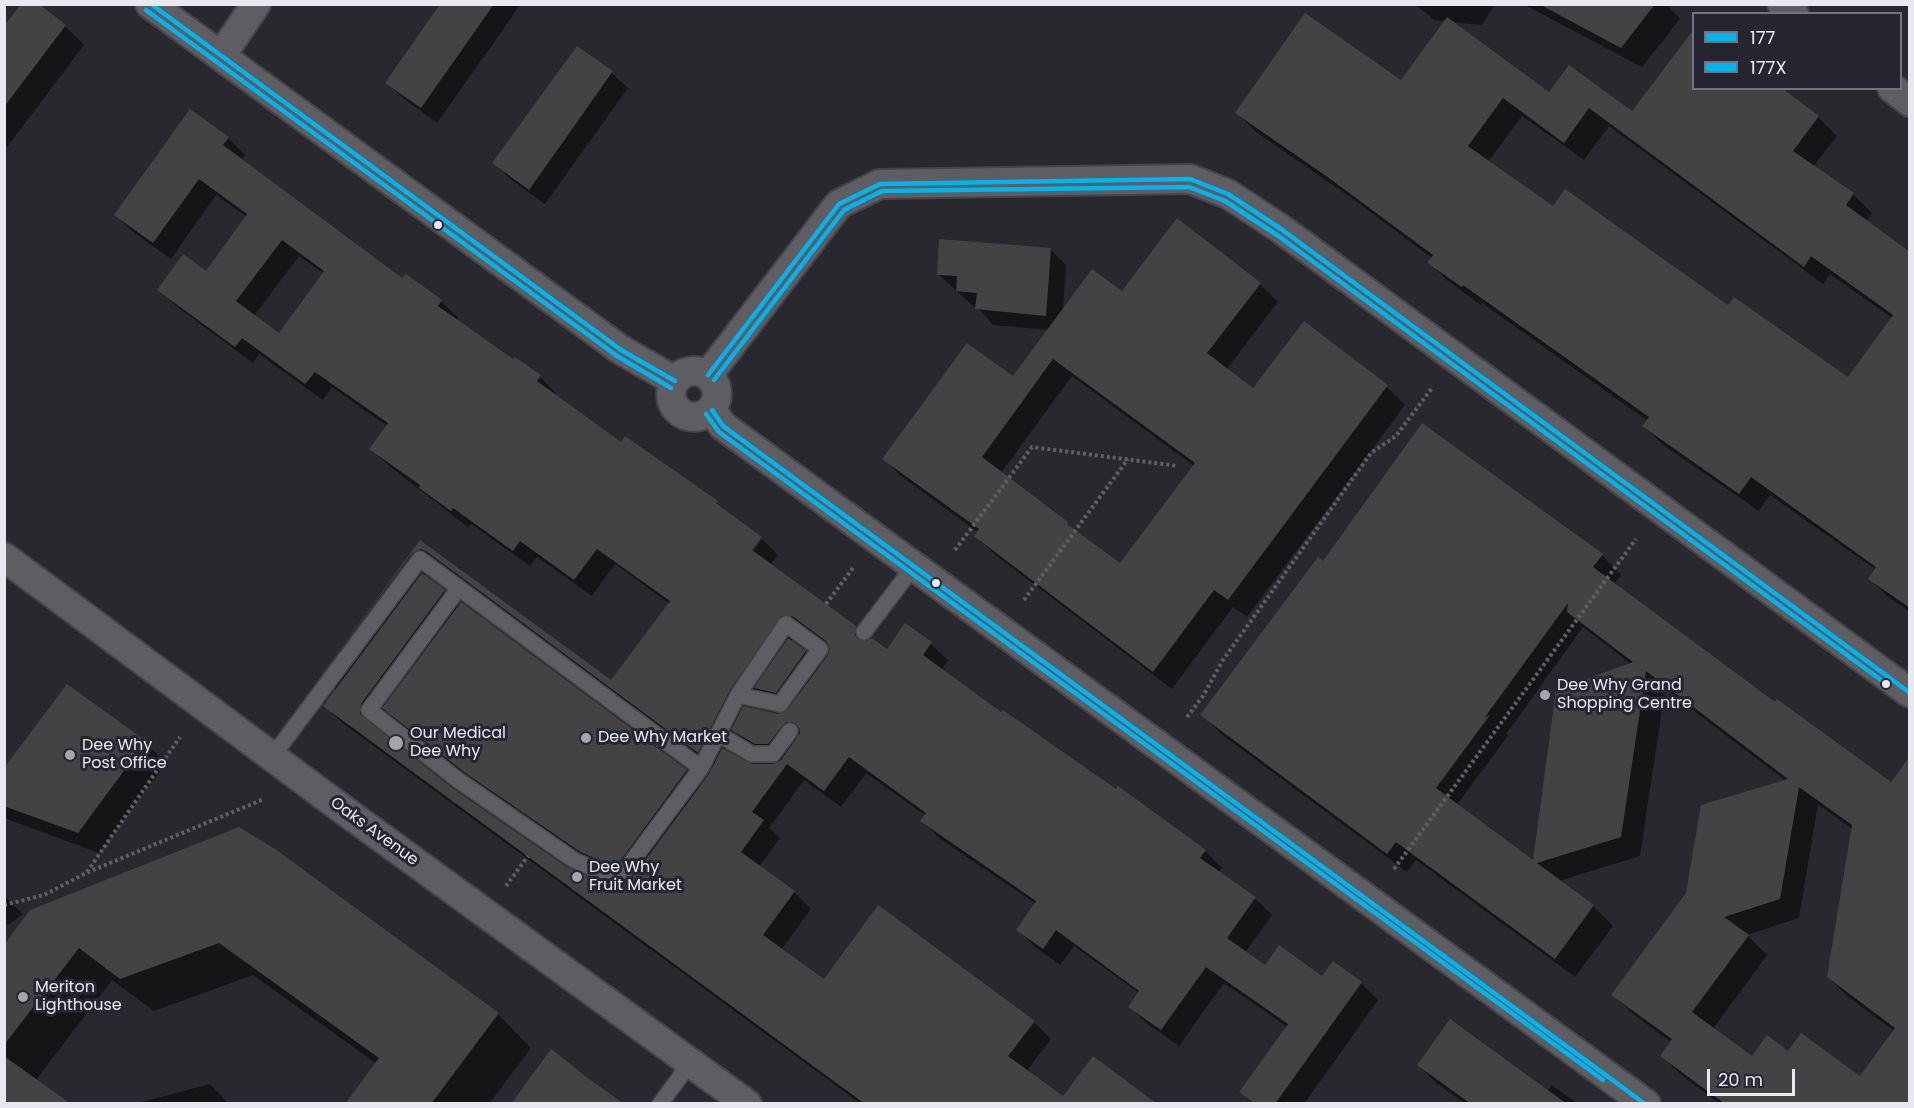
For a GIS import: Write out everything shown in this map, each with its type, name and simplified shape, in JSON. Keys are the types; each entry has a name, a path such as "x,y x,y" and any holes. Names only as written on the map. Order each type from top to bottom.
{"street":[{"path":"150,4 621,350 675,381"},
{"path":"221,56 256,4"},
{"path":"1895,90 1910,102"},
{"path":"708,375 839,204 880,184 1190,179 1228,194 1273,223 1910,693"},
{"path":"694,370 708,375 714,381 718,396 712,410 698,418 682,415 671,396 675,381 686,372 694,370"},
{"path":"712,410 723,426 1646,1104"},
{"name":"Oaks Avenue","path":"4,557 272,757 747,1104"}],"lane":[{"path":"272,757 420,559 700,768"},
{"path":"864,632 914,566"},
{"path":"459,588 369,710 458,780 574,861 618,880 700,768 738,695 786,624 820,650 780,704 738,695"},
{"path":"718,734 752,754 773,754 790,731"},
{"path":"660,1104 691,1062"}],"path":[{"path":"1187,717 1203,696 1223,660 1371,453 1396,436 1432,388"},
{"path":"955,550 1032,447 1178,465"},
{"path":"1024,600 1128,459"},
{"path":"1395,869 1636,539"},
{"path":"826,604 853,568"},
{"path":"86,873 180,737"},
{"path":"4,905 44,895 86,873 264,799"},
{"path":"506,886 528,856"}],"building":[{"path":"21,4 39,4 66,25 4,107 4,26"},
{"path":"440,4 494,4 421,108 385,83"},
{"path":"1539,4 1655,4 1621,48"},
{"path":"1305,13 1401,80 1447,17 1549,92 1569,65 1632,111 1692,32 1692,90 1785,90 1819,116 1793,151 1854,193 1846,205 1910,252 1910,608 1868,579 1876,567 1751,477 1739,494 1642,426 1649,417 1463,285 1462,287 1427,263 1433,255 1329,178 1235,113","holes":["1503,98 1564,143 1589,108 1804,267 1811,256 1893,315 1848,377 1734,297 1728,305 1565,189 1553,206 1468,146"]},
{"path":"577,46 613,71 529,190 492,163"},
{"path":"190,109 229,137 223,145 402,278 406,274 442,300 438,306 513,359 515,357 541,375 537,381 621,442 625,436 718,501 716,503 762,537 752,550 856,626 855,635 859,640 867,641 872,638 887,649 905,623 932,642 923,655 1001,712 1003,710 1116,789 1118,786 1206,850 1200,858 1256,897 1227,938 1265,965 1279,945 1322,976 1333,961 1362,982 1275,1104 1255,1104 1239,1092 1288,1024 1206,967 1161,1030 1128,1007 1139,991 1056,930 1043,949 1016,930 1036,901 920,821 926,813 849,757 824,791 787,764 752,812 764,820 741,852 795,891 763,935 824,979 878,905 1035,1021 1008,1056 1063,1096 1093,1056 1157,1104 865,1104 323,706 422,573 445,590 361,704 360,714 452,788 568,868 619,890 626,886 709,774 722,748 751,764 774,764 781,760 800,733 795,723 786,722 768,744 755,744 731,730 743,706 778,714 787,710 828,655 830,649 826,641 792,616 781,616 730,690 698,753 421,549 412,553 320,676 420,540 611,680 670,601 597,549 574,580 520,541 513,551 453,508 451,511 419,488 420,485 369,449 388,423 315,372 305,384 242,338 235,347 157,290 183,254 206,271 247,214 199,179 153,243 114,215","holes":["282,240 324,271 279,333 236,301"]},
{"path":"1177,218 1261,283 1207,353 1253,388 1304,321 1388,385 1228,600 1214,590 1153,672 974,536 979,529 882,459 967,343 1013,376 1092,269 1122,291","holes":["1053,359 1195,463 1120,563 982,457"]},
{"path":"939,239 1051,248 1046,316 975,309 977,293 956,291 957,276 937,275"},
{"path":"1422,423 1603,554 1593,567 1775,702 1777,699 1891,782 1910,756 1910,1104 1725,1104 1660,1056 1672,1039 1611,995 1686,893 1701,805 1788,779 1646,671 1621,837 1537,863 1594,905 1555,959 1396,842 1387,854 1200,715 1318,557 1323,561","holes":["1568,603 1567,612 1633,662 1556,690 1533,860 1436,788","1799,787 1852,825 1827,977 1895,1028 1860,1076 1801,1033 1788,1051 1767,1035 1752,1056 1692,1012 1749,935 1724,917 1780,899"]},
{"path":"461,602 687,770 615,868 579,851 464,772 382,708"},
{"path":"788,638 806,651 776,693 754,688"},
{"path":"67,684 146,741 78,833 4,806 4,768"},
{"path":"239,827 275,849 499,1013 431,1104 345,1104 379,1058 219,943 120,979 79,948 4,1045 4,945 30,910"},
{"path":"1450,1019 1567,1104 1471,1104 1417,1065"},
{"path":"551,1049 585,1076 624,1104 511,1104"},
{"path":"4,1056 71,1104 4,1104"}],"transit line":[{"name":"177","path":"151,4 621,350 675,381"},
{"name":"177X","path":"146,10 617,356 671,388"},
{"name":"177","path":"708,375 839,204 880,184 1190,179 1228,194 1281,229 1910,693"},
{"name":"177X","path":"714,380 844,210 882,191 1189,187 1225,201 1277,235 1889,686"},
{"name":"177","path":"712,410 723,426 1645,1104"},
{"name":"177X","path":"706,414 719,432 1603,1080"}],"place":[{"name":"Dee Why Grand Shopping Centre","path":"1545,695"},
{"name":"Dee Why Market","path":"586,738"},
{"name":"Our Medical Dee Why","path":"396,743"},
{"name":"Dee Why Post Office","path":"70,755"},
{"name":"Dee Why Fruit Market","path":"577,877"},
{"name":"Meriton Lighthouse","path":"23,997"}]}
